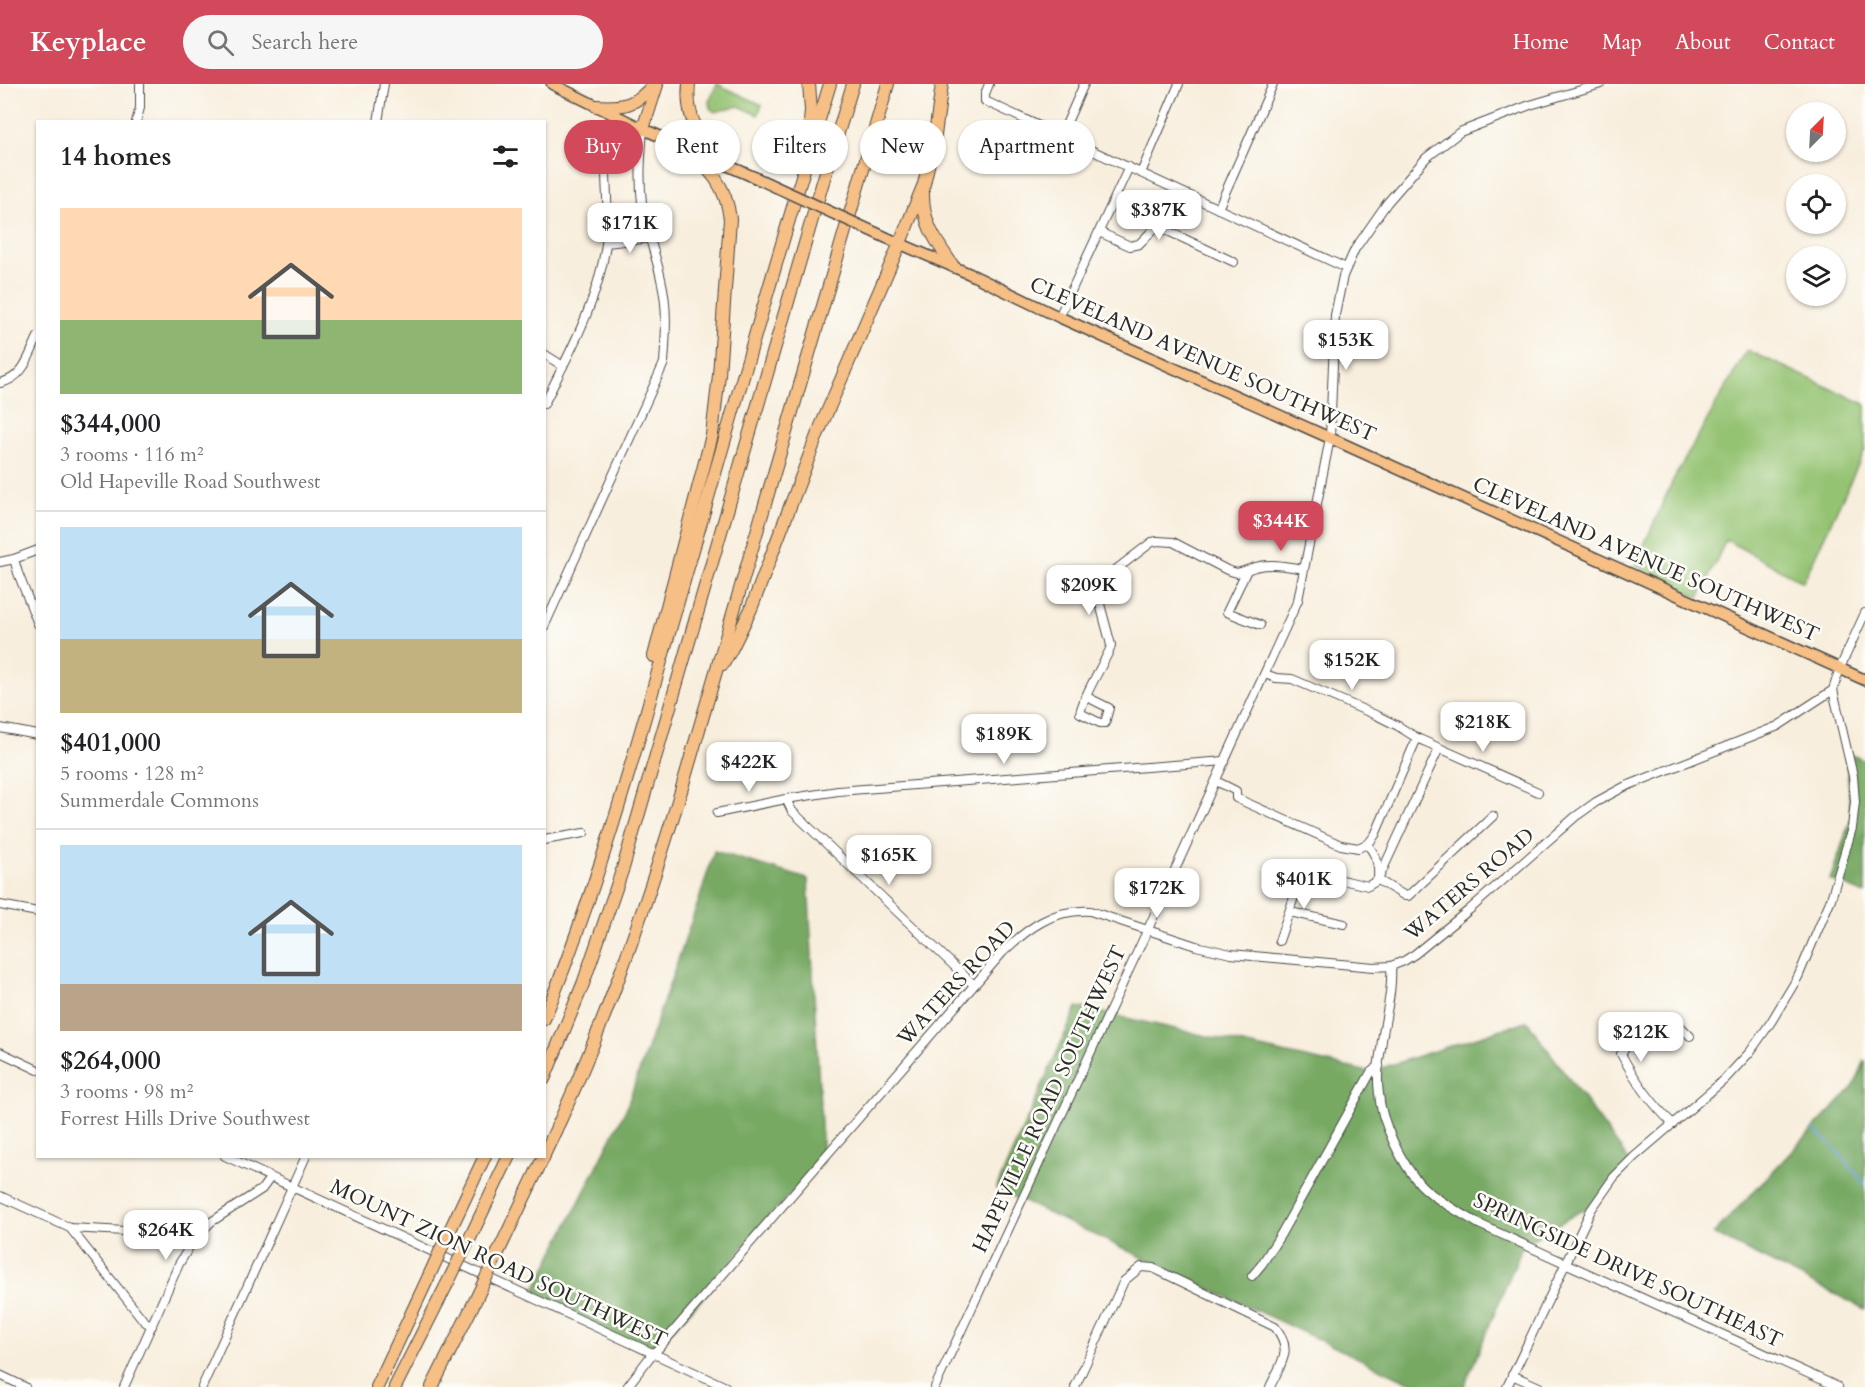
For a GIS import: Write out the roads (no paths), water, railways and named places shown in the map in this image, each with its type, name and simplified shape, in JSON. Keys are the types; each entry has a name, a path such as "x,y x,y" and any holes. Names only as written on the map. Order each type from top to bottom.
{"highway":[{"path":"596,106 628,105 642,97 656,84"},
{"path":"643,129 656,84"},
{"path":"689,84 688,106 692,120"},
{"path":"809,84 810,120"},
{"path":"819,120 830,84"},
{"path":"546,1074 583,984 623,868 853,84"},
{"path":"546,1152 606,1013 646,903 888,84"},
{"path":"942,84 923,201 927,225 953,266"},
{"path":"640,735 652,664 712,435 719,375 730,219 728,204 714,174"},
{"path":"546,1014 590,898 640,735 802,174"},
{"path":"714,679 751,609 826,413 924,184"},
{"path":"377,1387 484,1158"},
{"path":"395,1387 508,1158"},
{"path":"432,1387 543,1158"}],"main road":[{"name":"CLEVELAND AVENUE SOUTHWEST","path":"558,85 625,120"},
{"name":"CLEVELAND AVENUE SOUTHWEST","path":"643,129 655,134"},
{"name":"CLEVELAND AVENUE SOUTHWEST","path":"740,171 1865,680"}],"street":[{"path":"137,120 140,108 140,84"},
{"path":"378,120 384,84"},
{"path":"989,84 985,101 1026,120"},
{"path":"1068,120 1084,84"},
{"path":"1141,173 1179,84"},
{"path":"1218,209 1274,84"},
{"name":"HAPEVILLE ROAD SOUTHWEST","path":"935,1387 1298,600 1330,438 1335,315 1346,268 1355,249 1387,203 1426,158 1442,144 1466,130 1530,105 1601,84"},
{"path":"1095,152 1346,268"},
{"path":"1059,317 1129,167"},
{"path":"546,400 592,305 601,272 609,209 606,174"},
{"path":"546,623 664,363 667,325 665,303 642,204 640,174"},
{"path":"1099,232 1131,246 1139,244 1157,226 1234,262"},
{"path":"606,243 651,238"},
{"path":"0,383 13,379 21,372 36,341"},
{"path":"546,355 563,366"},
{"path":"1087,697 1111,645 1100,604 1114,571 1152,542 1173,542 1237,573 1256,566 1276,564 1304,569"},
{"path":"0,562 36,551"},
{"path":"14,559 36,619"},
{"path":"1247,570 1227,612 1260,625"},
{"path":"1507,1387 1591,1210 1614,1177 1724,1080 1750,1052 1772,1022 1798,977 1831,899 1852,828 1855,802 1853,776 1833,690 1840,668 1865,613"},
{"path":"1265,674 1276,678 1292,679 1538,792"},
{"name":"WATERS ROAD","path":"627,1387 653,1353 974,985 1017,938 1038,923 1060,913 1075,910 1090,911 1196,946 1231,954 1374,967 1391,966 1415,954 1575,817 1596,802 1624,787 1778,726 1833,690"},
{"path":"0,728 36,735"},
{"path":"1216,781 1236,791 1236,798 1341,845 1358,848 1375,835 1417,738"},
{"path":"1279,940 1303,871 1368,885 1378,880 1439,748"},
{"path":"717,813 786,799 891,786 1225,761"},
{"path":"786,799 792,811 974,985"},
{"path":"1378,880 1404,896 1408,896 1493,816"},
{"path":"546,840 584,833"},
{"path":"1366,844 1376,854 1379,864 1378,880"},
{"path":"0,905 36,912"},
{"path":"1290,912 1344,924"},
{"name":"SPRINGSIDE DRIVE SOUTHEAST","path":"1391,966 1392,979 1379,1066 1379,1095 1384,1121 1400,1154 1421,1185 1435,1197 1479,1224 1838,1387"},
{"path":"1672,1124 1631,1072 1621,1054 1628,1043 1660,1021 1673,1019 1690,1036"},
{"path":"0,1052 36,1069"},
{"path":"1252,1276 1281,1234 1371,1072 1379,1066"},
{"name":"MOUNT ZION ROAD SOUTHWEST","path":"229,1158 726,1387"},
{"path":"202,1387 305,1158"},
{"path":"124,1387 179,1264 194,1239 211,1222 262,1189 270,1178"},
{"path":"0,1196 70,1228 180,1234 194,1239"},
{"path":"70,1228 144,1321 152,1326"},
{"path":"1075,1387 1124,1281 1141,1267 1153,1268 1275,1327 1286,1344 1285,1356 1270,1387"},
{"path":"0,1375 25,1387"},
{"path":"1512,1375 1539,1387"}],"waterway":[{"path":"1813,1128 1836,1150 1865,1184"}]}
